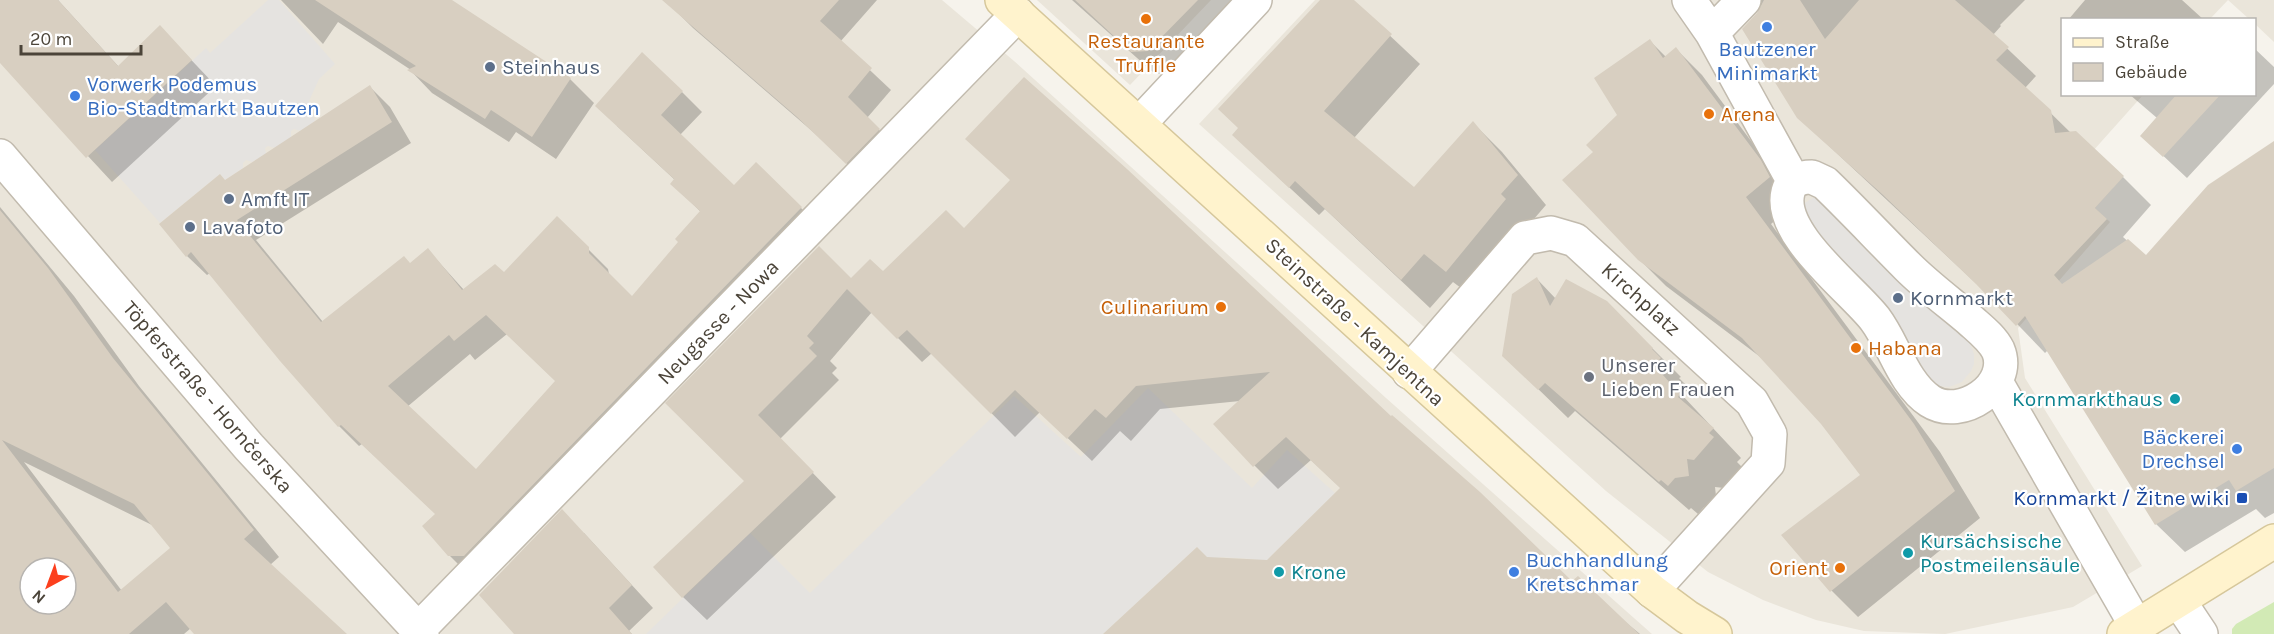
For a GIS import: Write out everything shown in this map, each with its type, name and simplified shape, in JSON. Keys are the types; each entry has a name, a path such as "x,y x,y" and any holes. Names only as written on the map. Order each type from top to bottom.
{"main road":[{"name":"Steinstraße - Kamjentna","path":"1010,7 1408,372 1652,591 1715,634"},
{"path":"2130,630 2274,541"}],"street":[{"path":"1139,124 1255,0"},
{"path":"1689,0 1712,33 1794,182"},
{"path":"1712,33 1744,0"},
{"name":"Neugasse - Nowa","path":"420,632 1010,7"},
{"name":"Töpferstraße - Hornčerska","path":"0,156 249,447 420,632"},
{"path":"1812,177 1826,183 1910,269 1983,332 1997,348 2001,362 2000,374 1996,382 1965,406 1954,408 1930,401 1913,383 1873,316 1811,252 1795,229 1787,207 1786,197 1789,187 1800,178 1812,177"},
{"name":"Kirchplatz","path":"1408,372 1525,238 1551,233 1575,240 1752,402 1770,434 1768,463 1652,591"},
{"path":"1996,382 2130,630"},
{"path":"2179,601 2201,634"}],"shaded area":[{"path":"0,0 942,0 1014,61 1386,398 1652,634 0,634"},
{"path":"268,0 279,0 335,64 319,79 309,101 315,121 301,131 294,129 291,131 291,137 275,148 268,146 265,148 266,154 252,162 246,160 243,168 225,180 220,174 160,223 95,150 206,48 210,53"},
{"path":"1037,0 1211,0 1130,85"},
{"path":"1315,0 2228,0 2211,18 2061,18 2061,96 2142,96 2084,161 2113,188 2095,208 2110,222 2018,328 2025,378 2142,566 2073,607 1945,634 1864,631 1816,620 1763,600 1708,572 1606,491 1199,124"},
{"path":"2228,0 2274,0 2274,42 2256,25 2256,18 2248,18"},
{"name":"Kornmarkt","path":"1819,197 1968,338 1974,354 1974,364 1962,382 1949,387 1930,385 1809,232 1803,204"},
{"path":"1148,388 1252,488 1287,450 1335,493 1261,566 1254,559 1220,557 1213,564 1197,547 1103,634 646,634 750,533 810,593 1014,396 1081,457"}],"green space":[{"path":"2274,602 2274,634 2232,634 2232,629 2236,624"}],"building":[{"path":"0,0 58,0 118,66 160,25 192,60 86,158 0,63"},
{"name":"Steinhaus","path":"315,0 452,0 571,78 532,137 491,110 485,119 407,70 416,66"},
{"path":"662,0 839,0 820,21 872,68 848,97 880,129 846,164 797,117"},
{"path":"1075,0 1198,0 1148,51 1131,52"},
{"path":"1320,0 1354,0 1392,34 1324,111 1414,187 1473,121 1518,175 1501,194 1506,199 1446,272 1424,254 1401,280 1295,181 1289,188 1232,135 1238,128 1218,109"},
{"path":"1764,0 1800,0 1825,39 1859,0 1955,0 2009,47 1996,60 2051,110 2055,133 2076,131 2124,176 2095,208 2107,219 2054,275 2062,284 2128,239 2146,255 2208,185 2274,141 2274,468 2236,491 2229,480 2155,525 2025,316 2016,326 1976,284 1882,194 1797,118 1742,29 1757,13"},
{"path":"1650,39 1663,58 1676,47 1761,160 1770,177 1746,197 1914,424 1955,491 1830,592 1781,535 1860,475 1821,424 1742,338 1638,260 1562,180 1593,152 1586,145 1617,115 1594,78"},
{"path":"642,52 683,91 661,115 734,185 756,162 802,207 464,556 448,556 422,526 435,514 341,425 338,427 280,361 191,252 186,257 159,224 220,174 225,180 370,85 392,122 237,220 321,322 404,256 410,263 428,248 462,290 495,264 504,272 557,216 589,247 589,253 632,296 678,242 675,239 700,211 670,184 674,179 595,106","holes":["486,315 555,381 476,469 388,386 449,335 454,341"]},
{"path":"1024,77 1127,169 1391,416 1480,492 1572,581 1578,576 1639,634 1103,634 1197,547 1207,557 1267,560 1340,488 1286,437 1253,467 1213,424 1270,372 1136,386 1106,418 1095,409 1067,439 1015,390 991,414 907,330 897,339 847,289 807,336 814,343 809,348 817,356 758,415 814,472 682,598 653,567 744,481 665,403 819,246 851,278 870,259 883,271 946,210 964,228 1010,180 965,139"},
{"path":"2175,96 2219,96 2163,157 2140,136"},
{"path":"0,210 48,268 113,358 254,530 244,539 347,634 194,634 166,602 129,634 0,634","holes":["2,440 134,504 170,548 118,592"]},
{"name":"Unserer Lieben Frauen","path":"1537,277 1550,306 1566,279 1607,301 1661,358 1654,365 1680,394 1678,397 1714,428 1709,433 1714,437 1694,460 1687,459 1689,476 1675,478 1668,486 1661,480 1659,482 1545,383 1538,390 1502,356 1512,294"},
{"path":"562,509 632,585 609,608 632,634 514,634 479,595"}],"place":[{"name":"Restaurante Truffle","path":"1146,19"},
{"name":"Bautzener Minimarkt","path":"1767,27"},
{"name":"Steinhaus","path":"490,67"},
{"name":"Vorwerk Podemus Bio-Stadtmarkt Bautzen","path":"75,96"},
{"name":"Arena","path":"1709,114"},
{"name":"Amft IT","path":"229,199"},
{"name":"Lavafoto","path":"190,227"},
{"name":"Kornmarkt","path":"1898,298"},
{"name":"Culinarium","path":"1221,307"},
{"name":"Habana","path":"1856,348"},
{"name":"Unserer Lieben Frauen","path":"1589,377"},
{"name":"Kornmarkthaus","path":"2175,399"},
{"name":"Bäckerei Drechsel","path":"2237,449"},
{"name":"Kornmarkt / Žitne wiki","path":"2242,498"},
{"name":"Kursächsische Postmeilensäule","path":"1908,553"},
{"name":"Orient","path":"1840,568"},
{"name":"Krone","path":"1279,572"},
{"name":"Buchhandlung Kretschmar","path":"1514,572"}]}
